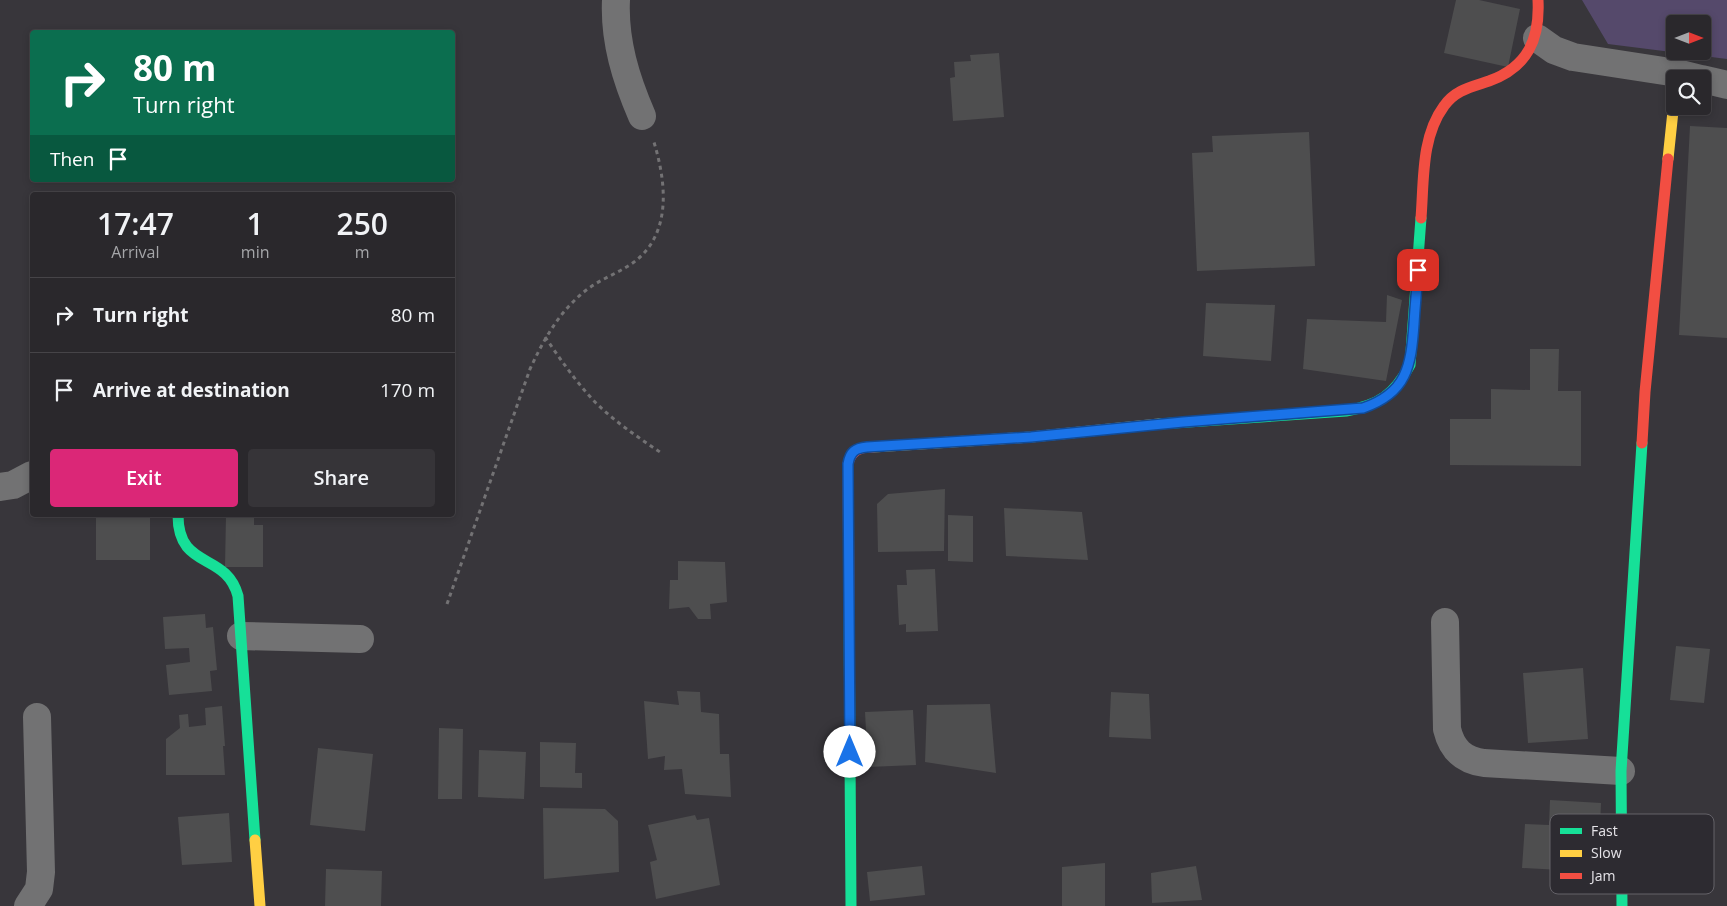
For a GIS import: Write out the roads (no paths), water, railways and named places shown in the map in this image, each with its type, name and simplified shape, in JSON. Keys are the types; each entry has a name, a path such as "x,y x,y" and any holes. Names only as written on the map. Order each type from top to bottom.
{"street":[{"path":"616,0 619,46 628,82 642,116"},
{"path":"851,906 848,464 849,457 853,451 867,447 1031,437 1183,422 1346,411 1379,403 1392,393 1403,380 1410,365 1426,153 1431,131 1441,110 1456,94 1476,83 1495,79 1512,70 1526,56 1537,38 1540,18 1538,0"},
{"path":"1537,38 1554,50 1573,57 1666,76"},
{"path":"1711,83 1727,85"},
{"path":"1621,814 1621,771 1645,392 1681,115"},
{"path":"0,487 13,485 30,476"},
{"path":"178,517 178,532 183,543 191,553 222,570 231,578 237,589 260,906"},
{"path":"1445,622 1446,729 1449,740 1463,757 1474,762 1484,763 1621,771"},
{"path":"241,636 360,639"},
{"path":"28,906 35,897 41,881 37,717"}]}
